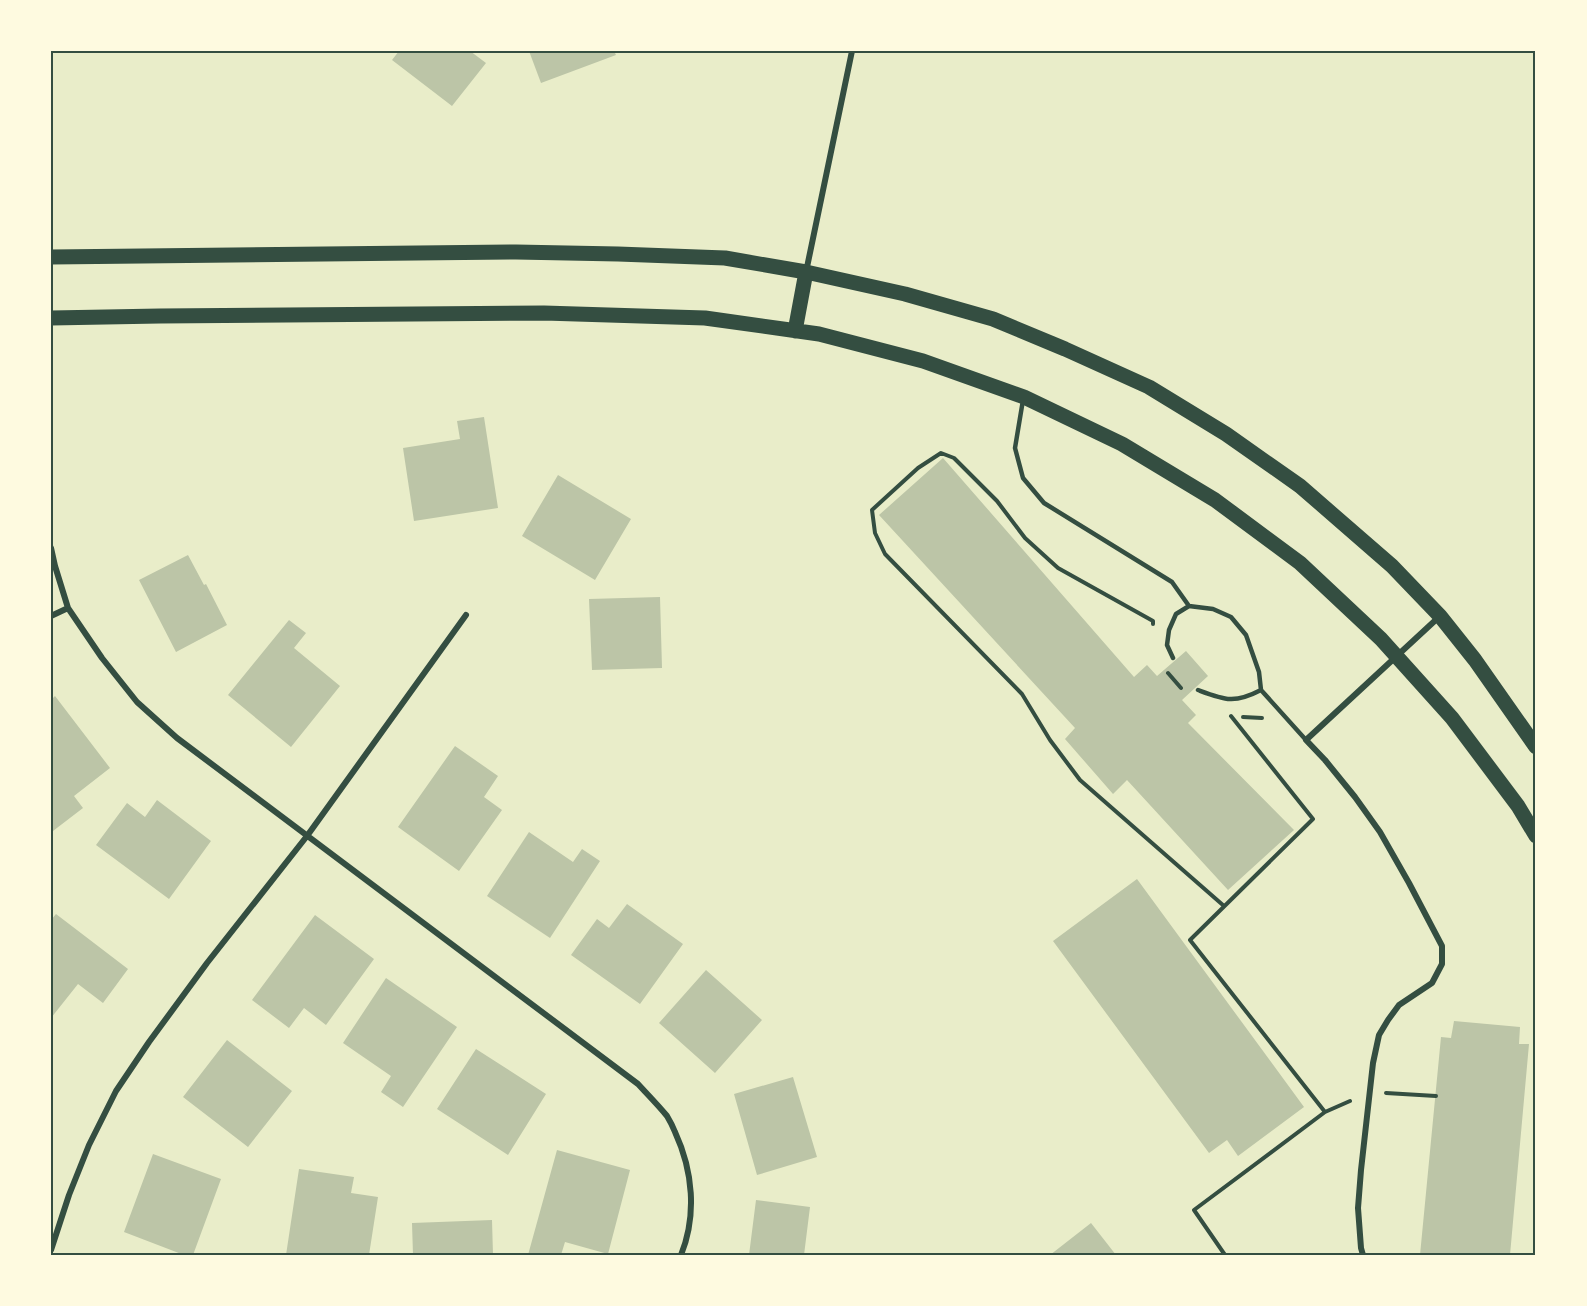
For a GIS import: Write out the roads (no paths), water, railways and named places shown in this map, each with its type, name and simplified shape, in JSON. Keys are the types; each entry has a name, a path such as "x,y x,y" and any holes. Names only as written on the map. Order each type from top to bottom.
{"main road":[{"path":"51,257 445,253 618,254 725,258 806,272 905,294 993,319 1149,387 1226,434 1300,486 1392,566 1440,616 1475,660 1536,747"},
{"path":"795,331 806,272"},
{"path":"51,318 544,313 705,318 819,334 923,361 1024,397 1122,444 1215,500 1300,563 1381,639 1452,718 1518,806 1536,836"}],"street":[{"path":"806,272 852,51"},
{"path":"51,548 69,608 102,658 137,702 177,738 638,1084 668,1117 682,1148 691,1183 691,1214 681,1255"},
{"path":"51,616 69,608"},
{"path":"51,1250 85,1155 116,1091 207,963 307,836 466,615"},
{"path":"1363,1255 1358,1208 1360,1170 1373,1063 1379,1035 1399,1005 1432,983 1442,964 1442,946 1380,832 1325,760 1306,740 1440,616"}],"lane":[{"path":"1024,397 1015,448 1023,478 1044,503 1172,582 1189,606"},
{"path":"1173,658 1167,645 1169,630 1176,614 1189,606 1213,609 1231,617 1246,634 1259,672 1261,690 1306,740"},
{"path":"1198,690 1224,700 1245,698 1261,690"}]}
